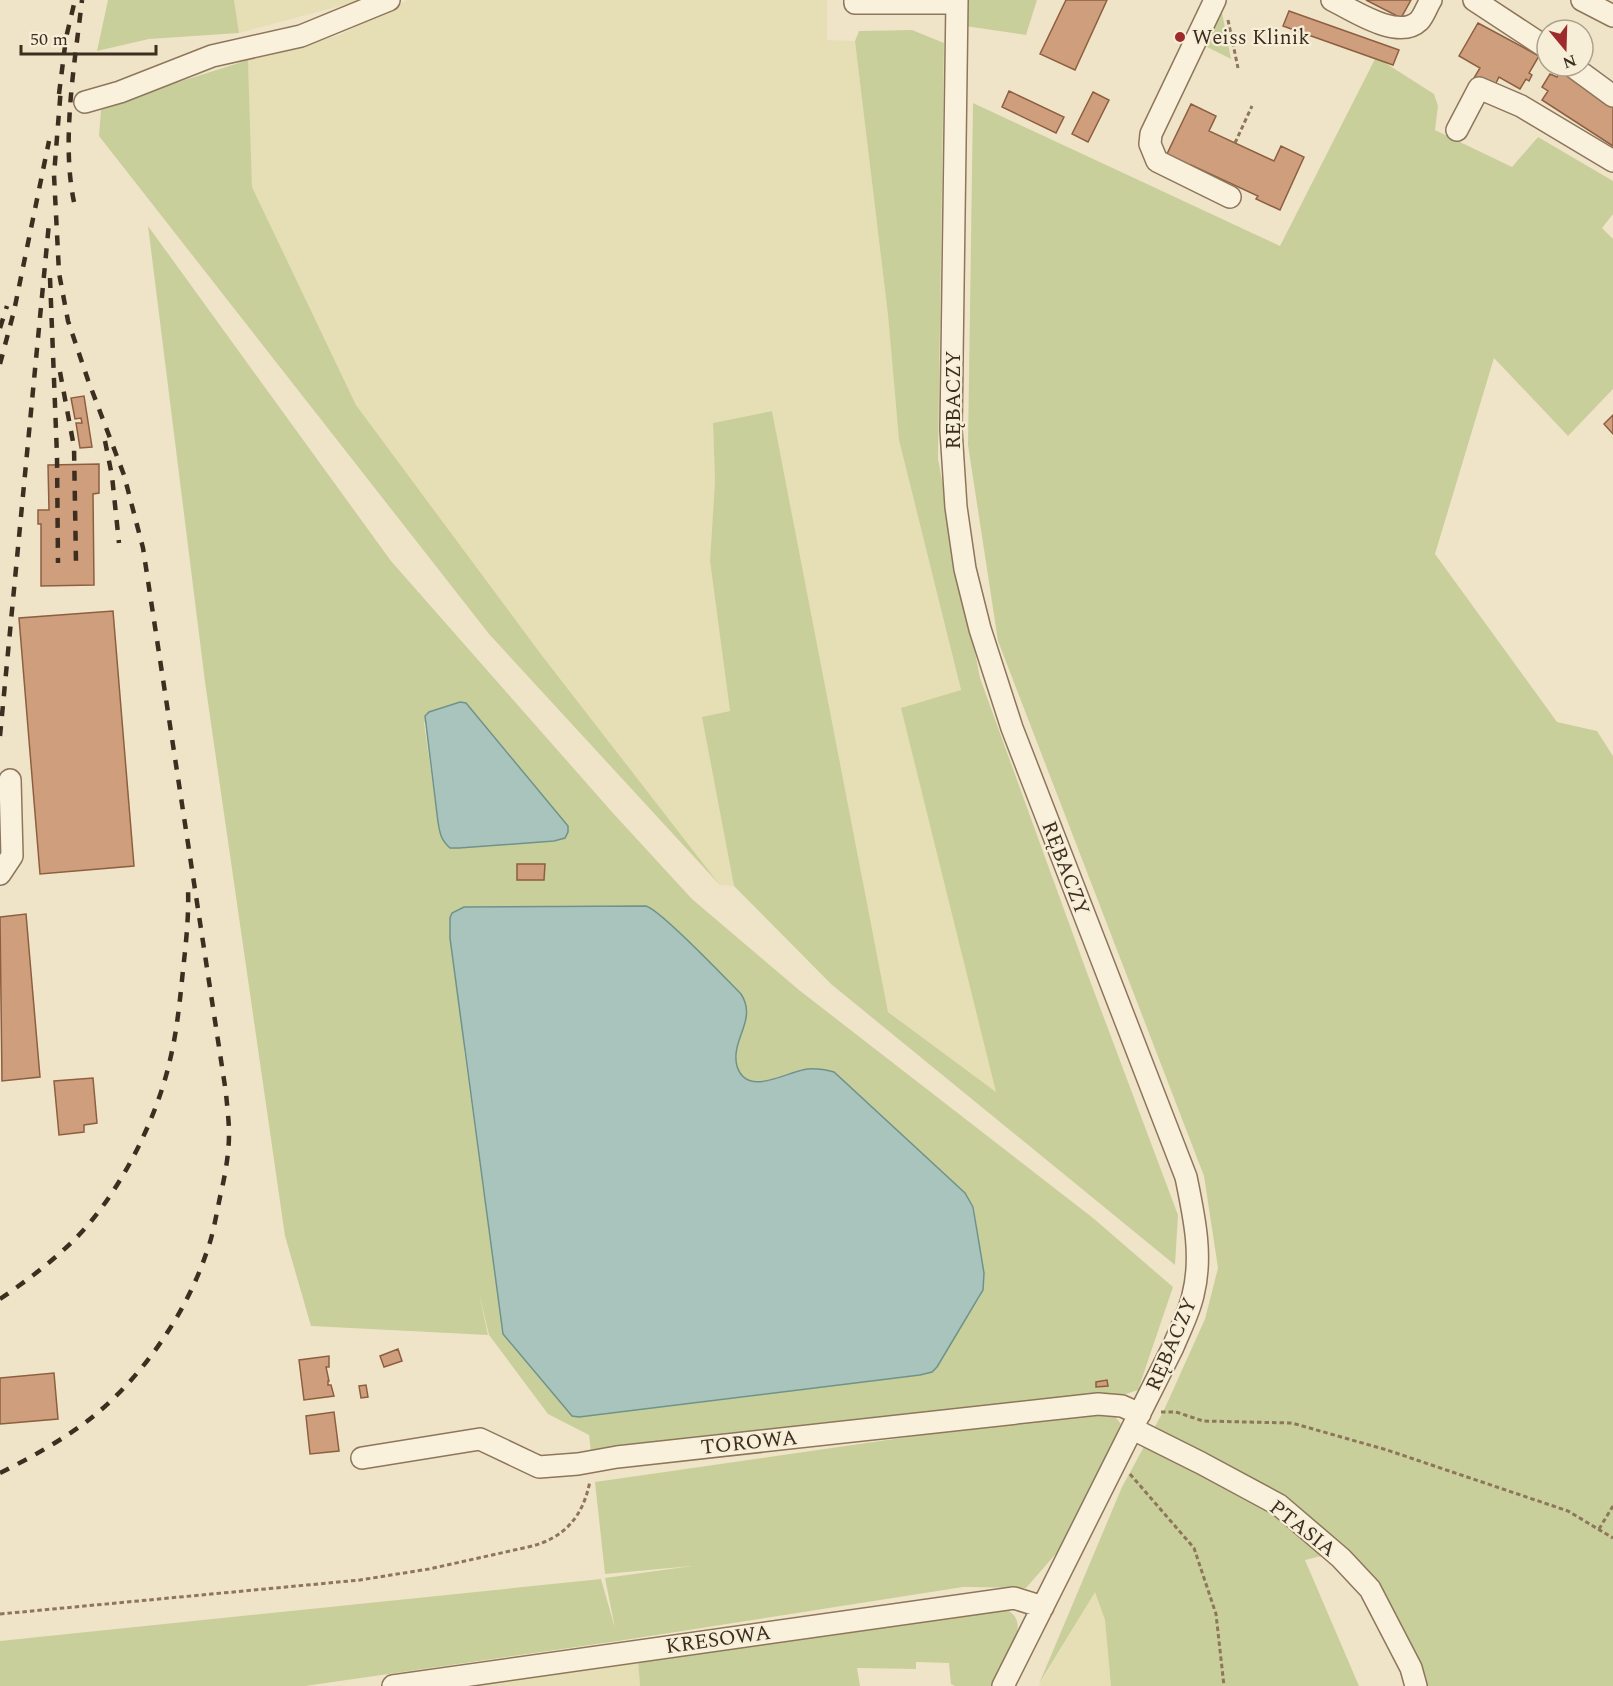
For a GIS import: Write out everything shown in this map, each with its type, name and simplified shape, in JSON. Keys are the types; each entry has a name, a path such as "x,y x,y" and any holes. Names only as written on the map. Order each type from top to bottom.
{"street":[{"path":"86,102 120,92 212,56 301,36 389,0"},
{"path":"855,0 855,3 957,2"},
{"path":"1332,0 1391,28 1407,28 1419,20 1431,0"},
{"path":"1474,0 1535,40"},
{"path":"1582,0 1613,15"},
{"name":"RĘBACZY","path":"957,2 951,430 956,507 965,569 980,629 1012,728 1185,1177 1195,1217 1198,1256 1193,1296 1142,1418 1117,1460 1002,1686"},
{"path":"1221,6 1151,134 1150,144 1157,161 1230,197"},
{"path":"1588,78 1613,96"},
{"path":"1457,130 1479,88 1521,106 1613,161"},
{"path":"0,874 12,856 10,780"},
{"name":"TOROWA","path":"362,1458 480,1439 539,1467 617,1456 1098,1404 1122,1406 1142,1418"},
{"name":"PTASIA","path":"1142,1418 1201,1463 1279,1505 1341,1558 1370,1589 1411,1668 1416,1686"},
{"name":"KRESOWA","path":"393,1686 1014,1598 1043,1607"}],"path":[{"path":"1221,6 1239,68"},
{"path":"1235,143 1252,106"},
{"path":"1142,1418 1176,1412 1203,1421 1292,1423 1387,1450 1568,1511 1613,1538"},
{"path":"1117,1460 1194,1548 1216,1614 1224,1686"},
{"path":"0,1614 360,1580 419,1571 542,1544 558,1537 569,1527 589,1488 594,1461"},
{"path":"1599,1529 1613,1506"}],"shaded area":[{"path":"234,0 362,0 239,33"},
{"path":"407,0 827,0 827,40 855,41 888,315 899,440 961,691 902,709 997,1093 888,1012 772,411 713,423 715,481 710,561 730,711 703,717 734,886 719,885 540,653 356,405 252,187 248,60 340,35"},
{"path":"1095,1591 1105,1620 1111,1686 1039,1686"},
{"path":"638,1660 640,1686 469,1686"}],"green space":[{"path":"108,0 234,0 239,33 149,39 97,51"},
{"path":"966,0 1037,0 1026,35 965,26"},
{"path":"1220,2 1231,59 1205,46 1203,41"},
{"path":"912,30 944,43 938,459 980,678 1178,1215 1175,1265 831,984 734,886 702,717 730,711 710,561 715,481 713,423 772,411 888,1012 996,1092 901,708 961,690 899,440 888,315 855,41 859,31"},
{"path":"1376,57 1434,94 1438,106 1435,130 1512,167 1538,137 1613,181 1613,214 1602,228 1613,239 1613,389 1568,436 1494,358 1435,554 1557,722 1597,731 1613,756 1613,1686 1410,1686 1346,1550 1305,1560 1359,1686 1111,1686 1105,1620 1095,1592 1039,1684 1122,1487 1164,1410 1205,1319 1218,1268 1204,1176 998,641 968,445 973,103 1280,246"},
{"path":"248,60 252,187 356,405 540,653 719,884 489,634 99,136 101,110 163,87"},
{"path":"148,226 391,561 612,812 692,899 799,990 1093,1218 1173,1287 1138,1390 1123,1395 591,1452 589,1435 548,1414 489,1335 479,1293 488,1335 311,1326 285,1236 205,682","holes":["424,722 554,841 438,822","646,906 657,912 741,994 735,1057 738,1071 744,1078 762,1081 806,1068 834,1072 965,1193 974,1207 984,1283 980,1297 932,1372 579,1417 503,1334 464,1050 457,910 465,907"]},
{"path":"1113,1414 1121,1424 1072,1533 1026,1588 963,1587 618,1641 305,1686 0,1686 0,1641 601,1579 615,1628 605,1578 692,1566 605,1574 595,1482 929,1434 1034,1416"},
{"path":"995,1604 1014,1615 1017,1629 1016,1636 991,1686 955,1686 951,1684 949,1663 916,1662 916,1669 857,1668 860,1686 640,1686 638,1660"}],"water":[{"path":"460,702 466,703 568,826 565,838 554,841 459,848 450,848 445,842 438,822 425,716 429,712"},
{"path":"646,906 665,919 741,994 747,1013 736,1057 737,1066 742,1075 756,1082 775,1079 806,1069 834,1072 965,1193 973,1207 984,1273 983,1290 932,1372 579,1417 572,1416 503,1334 450,938 450,918 452,913 464,907"}],"building":[{"path":"1066,0 1107,0 1075,70 1040,54"},
{"path":"1366,0 1411,0 1401,18"},
{"path":"1289,11 1399,50 1393,65 1283,26"},
{"path":"1478,23 1535,54 1535,63 1529,73 1532,75 1529,81 1526,79 1520,89 1499,77 1493,89 1474,78 1480,68 1459,56"},
{"path":"1548,78 1574,78 1613,103 1613,146 1542,100 1548,91 1542,87"},
{"path":"1009,91 1064,117 1056,133 1002,107"},
{"path":"1093,92 1109,100 1088,142 1072,134"},
{"path":"1191,104 1216,116 1209,131 1274,161 1281,146 1304,157 1280,210 1256,199 1258,196 1166,156"},
{"path":"84,396 92,447 80,448 76,423 82,423 81,418 75,419 71,398"},
{"path":"1613,415 1613,434 1604,424"},
{"path":"99,464 99,493 93,494 94,585 41,586 41,524 38,524 38,510 49,510 48,465"},
{"path":"113,611 134,866 40,874 19,618"},
{"path":"517,864 545,864 544,880 517,880"},
{"path":"26,914 40,1077 2,1081 0,917"},
{"path":"93,1078 97,1123 84,1125 84,1132 59,1135 54,1081"},
{"path":"398,1349 402,1361 384,1367 380,1356"},
{"path":"329,1356 329,1367 326,1367 328,1385 331,1385 334,1396 304,1400 299,1360"},
{"path":"54,1373 58,1419 0,1424 0,1378"},
{"path":"1107,1380 1108,1386 1096,1387 1096,1382"},
{"path":"366,1385 368,1397 361,1398 359,1386"},
{"path":"334,1412 339,1451 310,1454 306,1416"}],"railway":[{"path":"59,94 66,38 75,0"},
{"path":"74,202 70,178 69,127 82,0"},
{"path":"0,1473 65,1436 106,1406 142,1368 158,1346 186,1301 208,1247 224,1181 229,1142 226,1093 143,548 124,475 68,321 59,273 54,175 61,87"},
{"path":"0,364 14,311 49,141"},
{"path":"0,736 49,223"},
{"path":"50,278 57,456 58,563"},
{"path":"0,328 7,306"},
{"path":"60,372 74,447 76,563"},
{"path":"105,441 112,476 119,543"},
{"path":"0,1299 54,1258 88,1225 119,1182 145,1134 164,1084 175,1038 186,940 188,888"}],"place":[{"name":"Weiss Klinik","path":"1180,37"}]}
